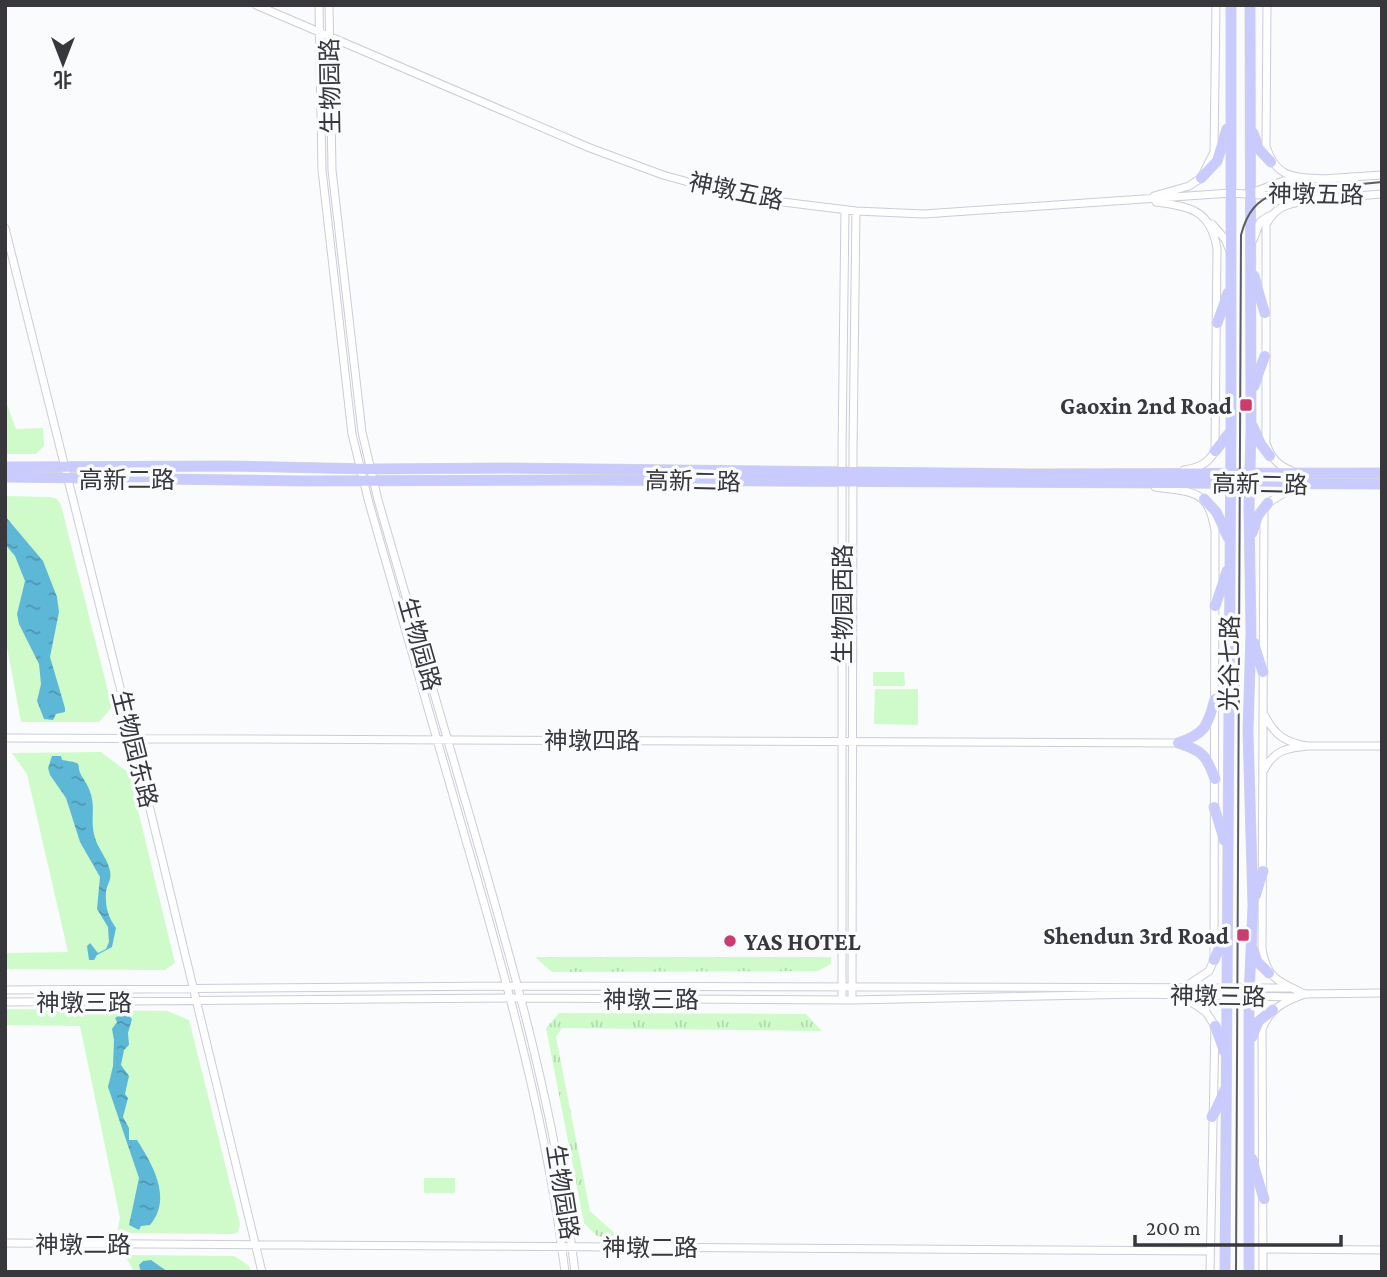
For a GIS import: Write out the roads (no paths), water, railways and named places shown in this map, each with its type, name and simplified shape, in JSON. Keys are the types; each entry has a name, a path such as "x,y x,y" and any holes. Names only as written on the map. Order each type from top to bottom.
{"main road":[{"name":"光谷七路","path":"1225,1272 1231,478 1231,5"},
{"name":"光谷七路","path":"1249,1272 1249,1059 1253,906 1248,731 1251,633 1250,5"},
{"path":"1201,178 1217,161 1231,115"},
{"path":"1250,126 1259,149 1271,162"},
{"path":"1250,264 1265,313"},
{"path":"1217,323 1231,286"},
{"path":"1251,393 1265,356"},
{"path":"1251,419 1254,432 1270,456"},
{"path":"1215,451 1231,431"},
{"name":"高新二路","path":"5,467 226,466 1120,481 1250,478 1296,473 1382,473"},
{"name":"高新二路","path":"5,477 369,481 1162,473 1231,478"},
{"name":"高新二路","path":"1250,478 1298,484 1382,485"},
{"path":"1204,499 1216,512 1230,542"},
{"path":"1250,544 1258,516 1268,503"},
{"path":"1215,606 1230,564"},
{"path":"1251,633 1264,673"},
{"path":"1178,743 1204,731 1215,699"},
{"path":"1178,743 1196,748 1204,755 1214,779"},
{"path":"1214,807 1228,852"},
{"path":"1253,906 1263,871"},
{"path":"1214,960 1228,922"},
{"path":"1252,946 1257,961 1269,973"},
{"path":"1249,1059 1252,1035 1259,1021 1273,1010"},
{"path":"1215,1026 1227,1058"},
{"path":"1212,1117 1227,1086"},
{"path":"1249,1149 1264,1199"}],"street":[{"name":"神墩五路","path":"256,5 590,148 663,175 742,197 856,211 924,214 1231,193 1317,199 1382,194"},
{"name":"生物园路","path":"319,5 322,170 352,434 366,469 437,739 508,986 540,1118 565,1272"},
{"name":"生物园路","path":"329,5 332,170 366,469"},
{"path":"1141,200 1189,186 1201,178 1214,152 1216,5"},
{"path":"1267,5 1266,146 1271,162 1291,177 1324,179"},
{"name":"神墩五路","path":"1250,193 1283,181 1382,175"},
{"path":"1250,251 1260,222 1284,205 1317,199"},
{"path":"1141,200 1188,206 1203,216 1225,239 1231,255"},
{"name":"生物园西路","path":"845,209 852,741 852,1000"},
{"name":"生物园西路","path":"842,999 841,741 856,211"},
{"path":"1271,214 1266,225 1266,443 1270,456 1280,466 1296,473"},
{"path":"1162,473 1200,466 1210,460 1215,451 1217,248 1211,228 1203,216"},
{"name":"生物园东路","path":"5,228 133,739 262,1272"},
{"name":"生物园路","path":"369,481 520,986 550,1115 575,1272"},
{"path":"1120,481 1189,492 1204,499 1212,513 1215,531 1214,960 1209,971 1182,991 1206,1012 1215,1026 1210,1272"},
{"path":"1298,484 1268,503 1264,510 1262,949 1269,973 1280,983 1305,994"},
{"path":"1263,713 1271,729 1294,744 1382,747"},
{"name":"神墩四路","path":"5,738 1178,743"},
{"path":"1263,770 1276,754 1285,749 1308,746"},
{"name":"神墩三路","path":"5,990 520,986 1228,992 1292,988"},
{"name":"神墩三路","path":"5,1002 511,998 852,1000 1182,991"},
{"name":"神墩三路","path":"1250,991 1296,997"},
{"path":"1263,1272 1262,1028 1273,1010 1286,1000 1305,994 1382,993"},
{"name":"神墩二路","path":"5,1243 1210,1251"},
{"path":"1263,1249 1382,1250"}],"water":[{"path":"5,516 43,561 57,597 59,612 50,657 65,712 56,714 53,720 44,719 37,701 41,684 39,664 19,624 17,614 25,581 15,556 5,544"},
{"path":"52,756 61,756 62,760 77,763 93,803 96,841 110,871 106,902 116,928 112,947 97,955 94,960 89,960 87,946 90,943 98,953 106,949 109,942 108,927 97,909 100,877 80,842 66,798 50,775 48,768"},
{"path":"128,1015 132,1019 128,1033 129,1045 124,1050 121,1065 129,1076 125,1094 128,1098 123,1117 129,1128 129,1140 137,1140 154,1170 160,1193 157,1215 150,1225 141,1226 139,1230 129,1225 139,1178 108,1087 113,1066 112,1029 117,1022 115,1018"},
{"path":"151,1260 168,1272 141,1272 139,1265 143,1261"}],"tram line":[{"path":"1236,1272 1241,235 1254,208 1272,195 1382,182"}],"place":[{"name":"Gaoxin 2nd Road","path":"1246,405"},
{"name":"Shendun 3rd Road","path":"1243,935"},
{"name":"YAS HOTEL","path":"730,941"}]}
